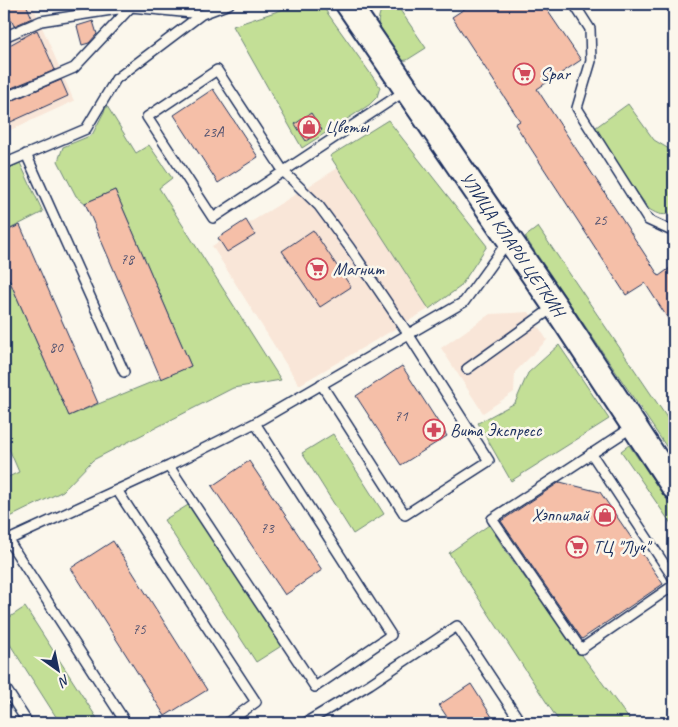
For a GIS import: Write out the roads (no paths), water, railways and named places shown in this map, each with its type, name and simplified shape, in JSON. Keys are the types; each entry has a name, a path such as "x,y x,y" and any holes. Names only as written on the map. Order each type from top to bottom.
{"main road":[{"name":"УЛИЦА КЛАРЫ ЦЕТКИН","path":"348,4 555,306 674,487"}],"lane":[{"path":"4,164 86,129 116,78 202,14 229,4"},
{"path":"574,4 590,29 591,61 577,108 648,220 674,232"},
{"path":"4,36 41,21 131,7 202,14"},
{"path":"4,98 74,68 131,7"},
{"path":"322,384 405,515 489,461 408,334 319,206 284,172 217,70 147,117 214,218 284,172 408,90"},
{"path":"26,154 124,372"},
{"path":"126,723 6,541 169,466 255,423 464,302 509,238"},
{"path":"467,369 555,306"},
{"path":"169,466 315,686 391,635 255,423"},
{"path":"634,425 492,519 581,649 674,585"},
{"path":"590,453 674,579"},
{"path":"117,490 256,702 226,723"},
{"path":"305,723 370,684 456,626 521,723"},
{"path":"4,686 28,723"}],"place":[{"name":"Spar","path":"524,74"},
{"name":"Цветы","path":"309,127"},
{"name":"Магнит","path":"317,269"},
{"name":"Вита Экспресс","path":"434,430"},
{"name":"Хэппилай","path":"605,515"},
{"name":"ТЦ \"Луч\"","path":"577,547"}]}
